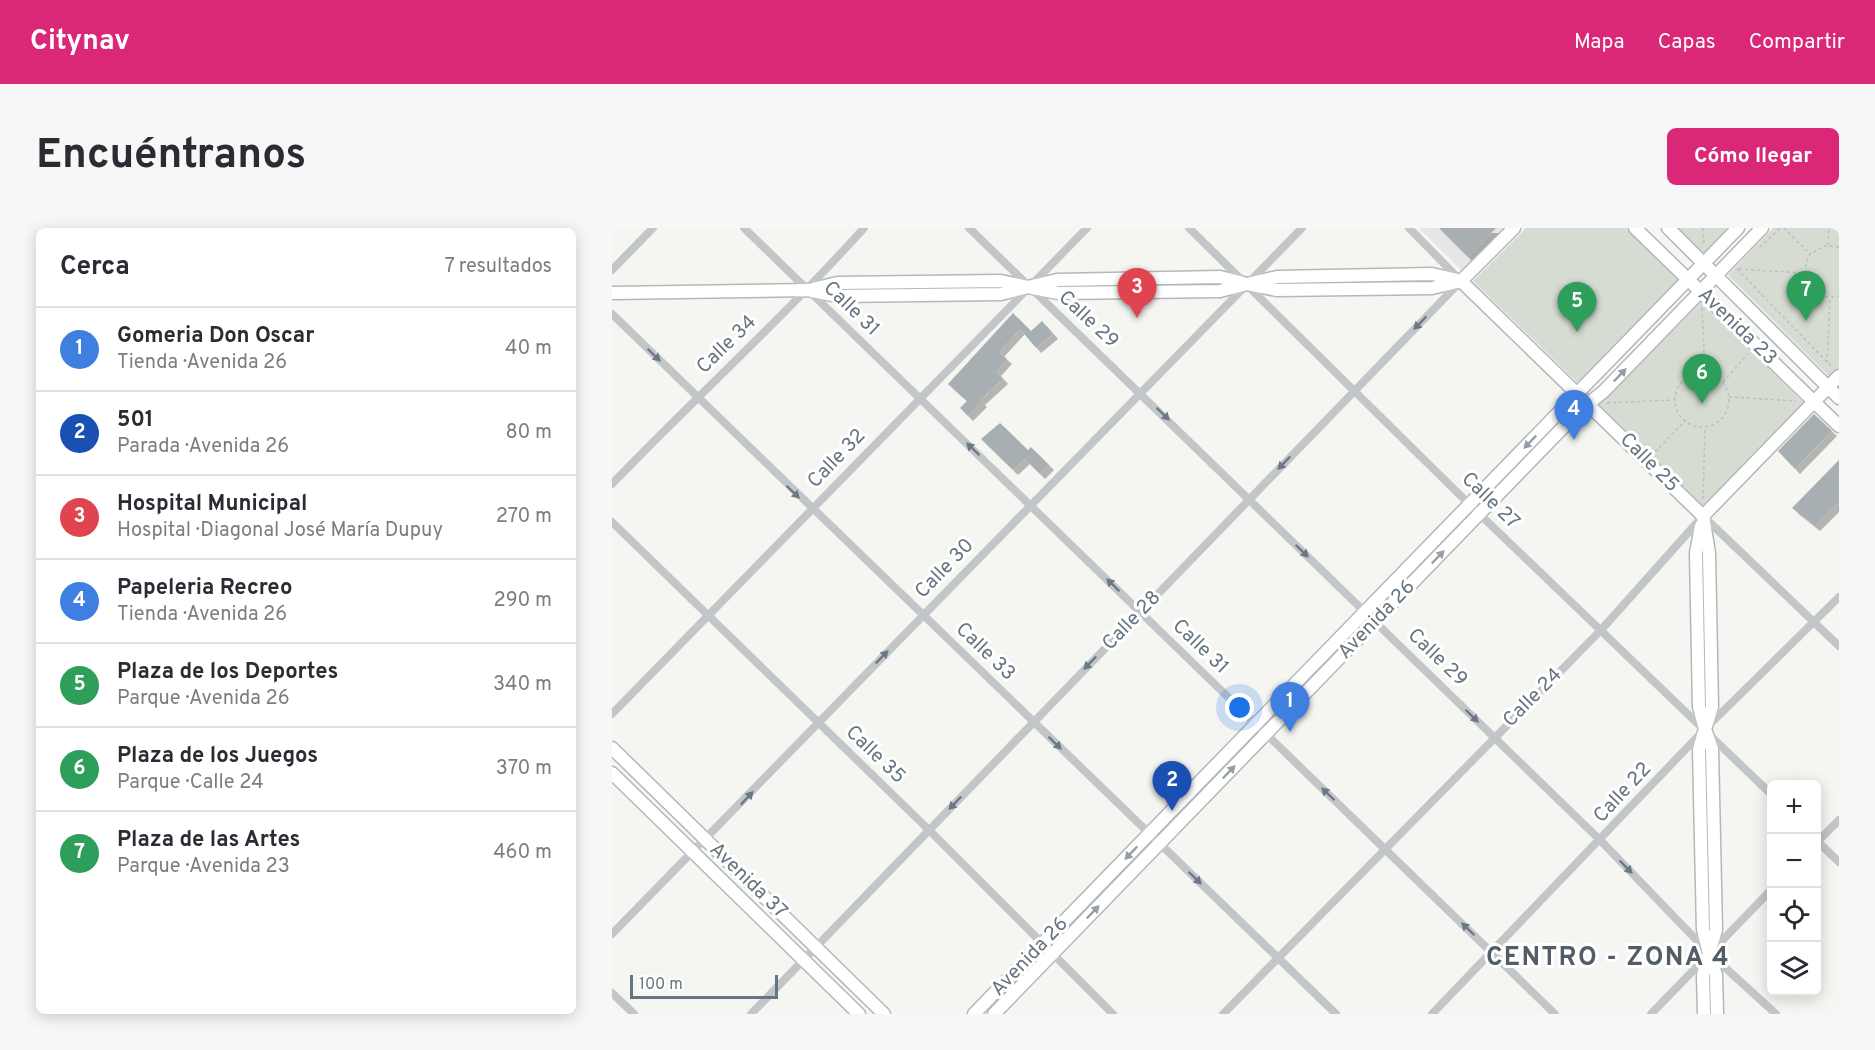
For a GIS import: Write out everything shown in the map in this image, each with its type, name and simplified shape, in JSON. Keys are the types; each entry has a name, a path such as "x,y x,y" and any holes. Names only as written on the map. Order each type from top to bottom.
{"main road":[{"name":"Calle 28","path":"1461,281 1514,228"},
{"name":"Avenida 23","path":"1635,228 1839,426"},
{"name":"Avenida 23","path":"1668,228 1702,265 1717,274 1839,398"},
{"name":"Avenida 26","path":"974,1014 1738,228"},
{"name":"Avenida 26","path":"994,1014 1479,514 1762,228"},
{"path":"612,293 808,290 837,283 989,281 1028,287 1058,280 1115,279 1220,278 1247,284 1277,277 1432,274 1461,281"},
{"name":"Calle 25","path":"1461,281 1578,392 1703,516"},
{"name":"Calle 24","path":"1703,516 1816,402 1829,388 1837,373"},
{"path":"1703,516 1696,565 1699,707 1705,729 1699,749 1702,896 1703,930 1716,975 1717,1014"},
{"name":"Avenida 37","path":"612,748 884,1014"},
{"name":"Avenida 37","path":"612,773 859,1014"},
{"path":"1704,1014 1704,975 1710,953"}],"street":[{"path":"612,270 653,228"},
{"name":"Calle 31","path":"744,228 1555,1014"},
{"name":"Calle 34","path":"612,484 696,397 808,290 864,228"},
{"name":"Calle 29","path":"969,228 1601,841 1710,953 1776,1014"},
{"name":"Calle 32","path":"612,714 1087,228"},
{"name":"Calle 27","path":"1189,228 1479,514 1767,790"},
{"name":"Calle 30","path":"612,934 694,853 818,722 1302,228"},
{"name":"Calle 25","path":"1409,228 1461,281"},
{"name":"Calle 28","path":"751,1014 1461,281"},
{"name":"Calle 33","path":"612,314 1336,1014"},
{"name":"Calle 25","path":"1703,516 1839,646"},
{"name":"Calle 24","path":"1223,1014 1600,630 1703,516"},
{"name":"Calle 35","path":"612,522 929,830 1041,945 1113,1014"},
{"name":"Calle 22","path":"1432,1014 1601,841 1705,729 1839,597"},
{"path":"1821,837 1839,820"},
{"path":"1821,845 1839,862"},
{"path":"1652,1014 1767,894"},
{"path":"612,993 634,1014"}],"path":[{"path":"1702,265 1703,228"},
{"path":"1754,252 1780,228"},
{"path":"1784,228 1810,254"},
{"path":"1828,228 1828,246"},
{"path":"1839,247 1828,246 1810,254 1804,273 1811,289 1830,298 1839,296"},
{"path":"1737,269 1746,261"},
{"path":"1737,269 1804,273"},
{"path":"1737,269 1837,373"},
{"path":"1701,292 1706,373"},
{"path":"1827,363 1830,298"},
{"path":"1723,382 1755,345"},
{"path":"1706,373 1723,382 1728,397 1724,415 1705,428 1685,420 1679,413 1675,400 1682,381 1690,376 1706,373"},
{"path":"1728,397 1816,402"},
{"path":"1589,404 1675,400"},
{"path":"1647,460 1685,420"},
{"path":"1703,516 1705,428"}],"shaded area":[{"path":"1419,228 1506,228 1462,271"},
{"path":"1526,228 1626,228 1679,280 1578,383 1473,281"},
{"path":"1676,228 1730,228 1704,255"},
{"path":"1773,228 1839,228 1839,367 1830,377 1728,275"},
{"path":"1701,302 1805,404 1704,507 1599,405"}],"building":[{"path":"1439,228 1496,228 1468,257"},
{"path":"1013,313 1031,331 1042,321 1053,334 1036,348 1020,329 999,352 1007,359 996,371 1003,379 980,400 982,402 968,416 960,408 967,401 948,384"},
{"path":"1814,414 1832,431 1795,469 1778,451"},
{"path":"1000,423 1028,450 1031,447 1049,465 1040,474 1025,459 1013,470 981,439"},
{"path":"1839,460 1839,502 1815,526 1792,508"}],"place":[{"name":"Hospital Municipal","path":"1137,318"},
{"name":"Plaza de las Artes","path":"1806,321"},
{"name":"Plaza de los Deportes","path":"1577,332"},
{"name":"Plaza de los Juegos","path":"1702,404"},
{"name":"Papeleria Recreo","path":"1574,440"},
{"name":"Gomeria Don Oscar","path":"1290,732"},
{"name":"501","path":"1172,811"}],"district":[{"name":"CENTRO - ZONA 4","path":"1608,958"}]}
